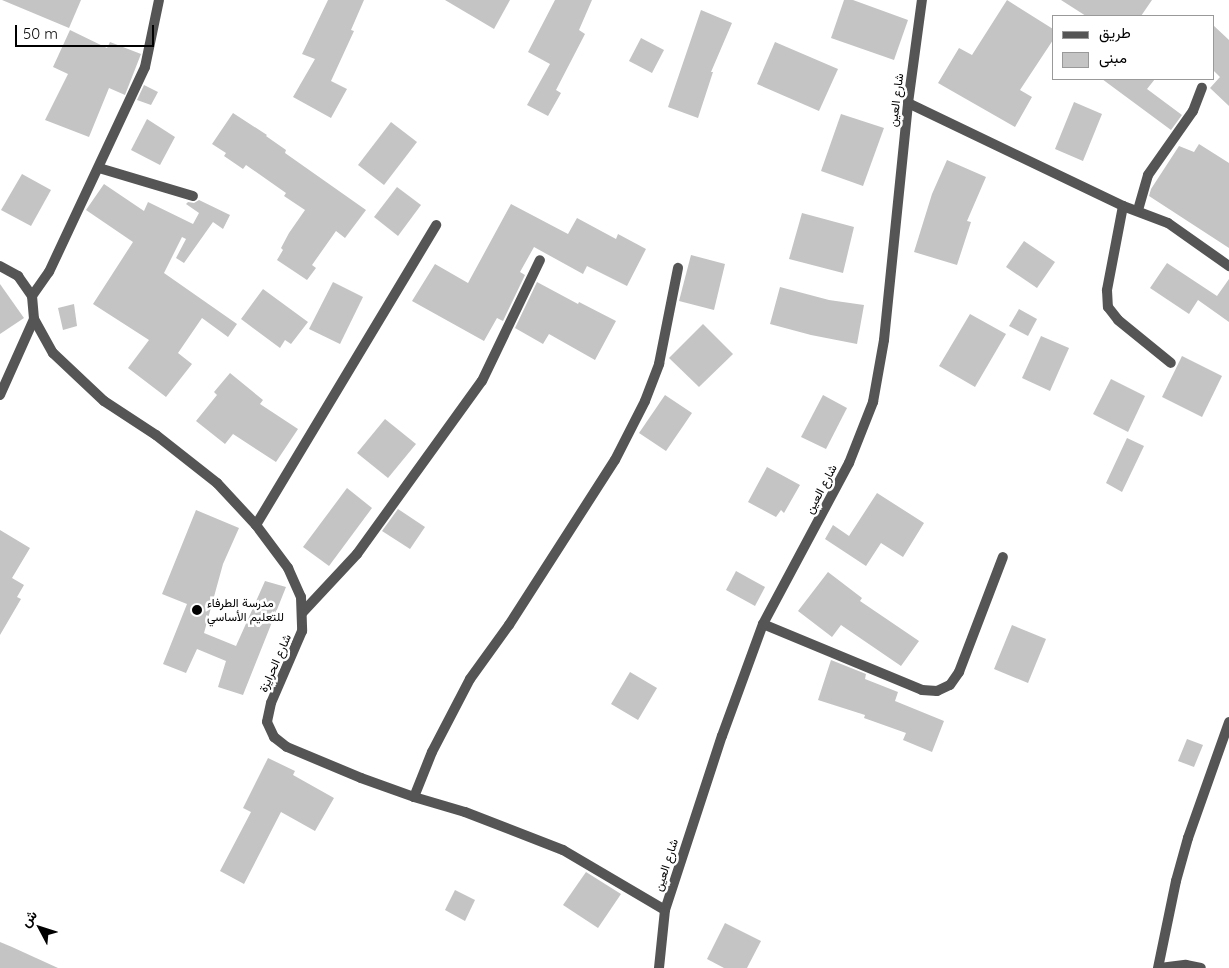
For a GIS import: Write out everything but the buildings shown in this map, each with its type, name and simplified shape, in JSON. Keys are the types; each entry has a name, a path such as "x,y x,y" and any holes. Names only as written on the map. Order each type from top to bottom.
{"street":[{"path":"0,266 18,276 32,296 50,272 145,68 159,0"},
{"name":"شارع العين","path":"659,968 665,910 722,736 763,624 849,463 873,402 884,340 908,103 922,0"},
{"path":"1138,210 1148,175 1193,111 1202,88"},
{"path":"908,103 1122,206 1138,210 1182,231 1229,266"},
{"path":"99,168 193,196"},
{"path":"1122,206 1107,290 1108,307 1118,320 1171,363"},
{"path":"256,524 436,225"},
{"path":"302,614 357,554 482,381 540,260"},
{"path":"414,797 432,752 470,679 615,460 646,402 658,364 678,268"},
{"name":"شارع الحرايزة","path":"32,296 34,318 53,353 104,401 156,435 217,483 256,524 288,568 301,597 302,630 271,703 267,722 274,737 287,747 414,797 465,812 563,850 665,910"},
{"path":"0,395 34,318"},
{"path":"763,624 922,690 937,691 950,685 958,672 1003,557"},
{"path":"1201,968 1186,965 1159,968 1166,924 1186,846 1229,722"}],"place":[{"name":"مدرسة الطرفاء للتعليم الأساسي","path":"197,610"}]}
